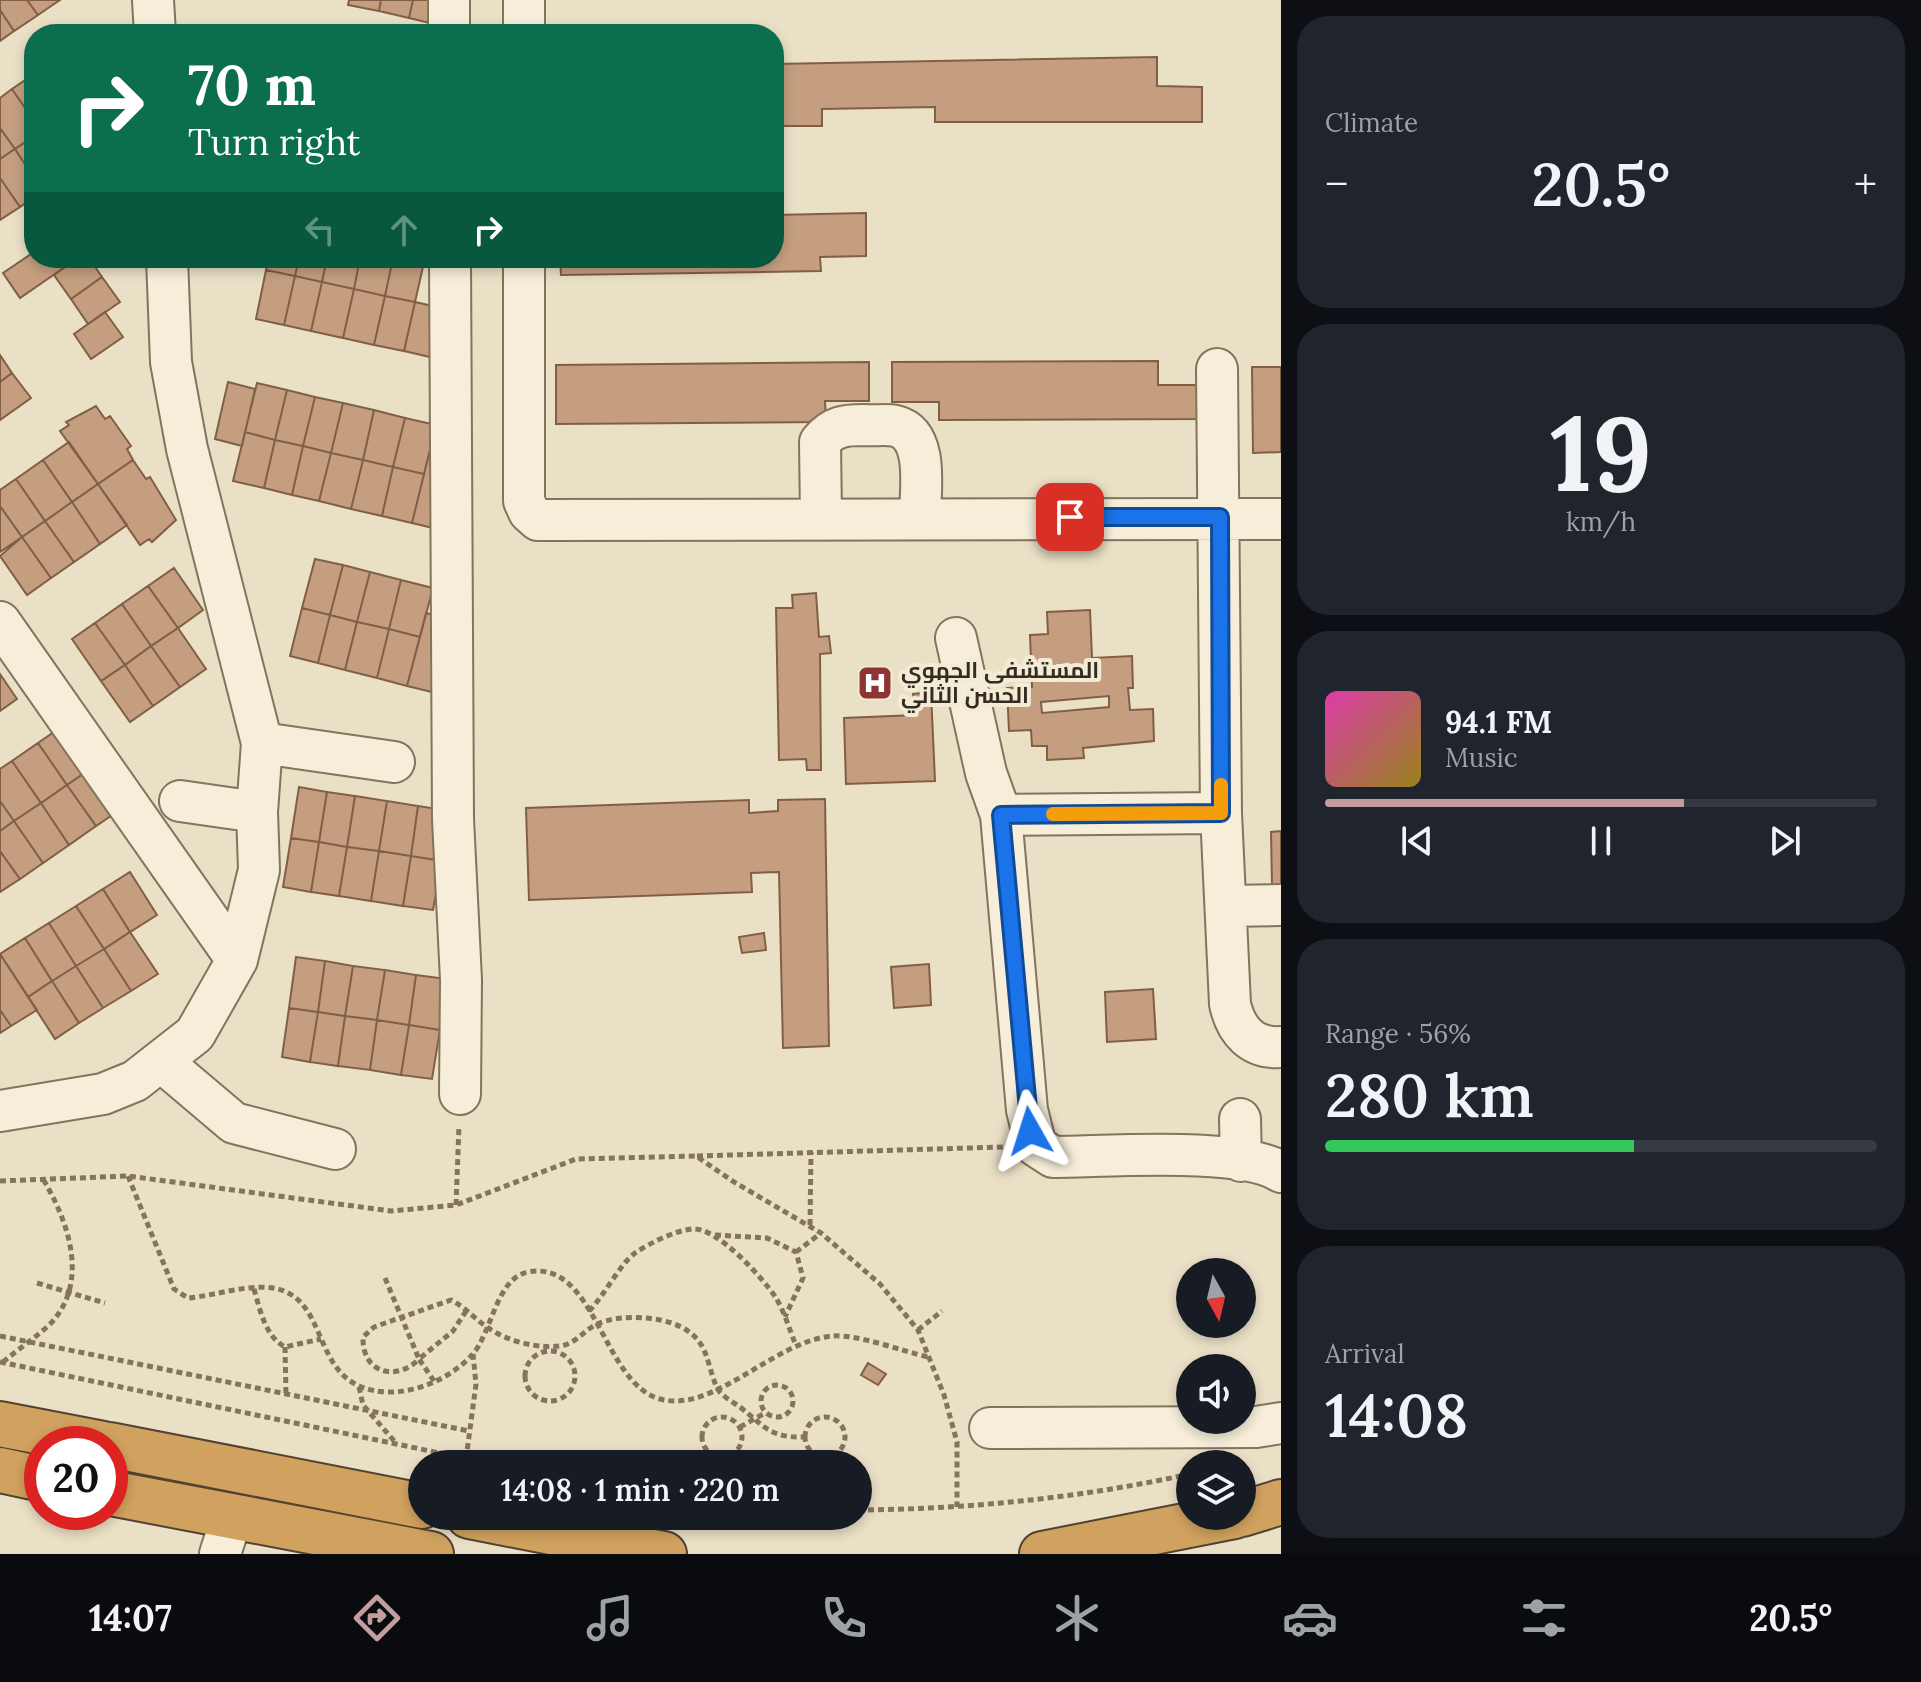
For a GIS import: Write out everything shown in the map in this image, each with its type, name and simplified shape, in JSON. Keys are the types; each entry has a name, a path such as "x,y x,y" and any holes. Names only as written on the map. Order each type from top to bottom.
{"highway":[{"path":"0,1424 24,1428"},
{"path":"128,1448 408,1503"},
{"path":"0,1470 24,1475"},
{"path":"128,1500 226,1536 431,1554"},
{"path":"1256,1510 1281,1502"},
{"path":"1042,1554 1176,1528"},
{"path":"541,1530 664,1554"}],"street":[{"path":"153,0 154,24"},
{"path":"449,0 449,24"},
{"path":"524,0 524,24"},
{"path":"0,1111 103,1094 135,1081 195,1034 237,960 259,870 257,812 262,743 187,449 171,362 167,268"},
{"path":"450,268 453,819 461,980 460,1094"},
{"path":"524,268 524,501 529,512 538,520 821,517 1281,519"},
{"path":"1217,369 1221,813 1234,1022 1250,1040 1281,1047"},
{"path":"821,517 820,442 842,425 896,426 915,441 919,460 920,517"},
{"path":"0,622 237,960"},
{"path":"956,638 986,773 1001,815 1027,1110 1036,1146 1053,1157 1211,1157 1270,1165 1281,1172"},
{"path":"262,743 394,762"},
{"path":"180,801 257,812"},
{"path":"1001,815 1221,813"},
{"path":"1226,906 1281,905"},
{"path":"162,1062 234,1123 335,1149"},
{"path":"1240,1119 1241,1161"},
{"path":"990,1428 1256,1427 1281,1423"}],"path":[{"path":"456,1205 460,1094"},
{"path":"0,1181 128,1176 391,1211 456,1205 576,1159 1036,1146"},
{"path":"810,1225 811,1152"},
{"path":"696,1156 821,1233 880,1284 918,1330 944,1395 957,1442 957,1507"},
{"path":"128,1176 174,1289 188,1298 254,1289 286,1291 302,1305 342,1376 359,1387 406,1392 434,1381 473,1354 509,1285 524,1272 542,1270 561,1277 598,1324 622,1369 639,1388 661,1399 687,1399 718,1390 795,1343 836,1335 929,1357"},
{"path":"1,1362 53,1321 66,1294 73,1249 66,1220 43,1179"},
{"path":"589,1311 605,1296 633,1255 694,1228 715,1235 767,1238 796,1252 803,1278 784,1317"},
{"path":"796,1252 821,1233"},
{"path":"715,1235 776,1298 795,1343"},
{"path":"385,1278 404,1316 419,1359 434,1381"},
{"path":"37,1283 105,1303"},
{"path":"254,1289 260,1313 274,1341 285,1347 321,1339"},
{"path":"468,1308 453,1331 413,1366 383,1370 368,1364 363,1354 363,1337 374,1327 451,1300 468,1308 488,1329 506,1338 547,1348 569,1359 575,1382 569,1392 559,1399 536,1397 528,1389 525,1377 528,1365 536,1356 547,1348 575,1341 598,1324 657,1319 681,1327 697,1338 707,1352 718,1390 763,1429 786,1437 804,1437"},
{"path":"918,1330 942,1311"},
{"path":"0,1336 469,1431"},
{"path":"285,1347 286,1394"},
{"path":"467,1450 476,1384 473,1354"},
{"path":"1,1362 427,1450"},
{"path":"770,1386 786,1387 794,1400 787,1414 772,1417 765,1413 761,1398 764,1391 770,1386"},
{"path":"359,1387 367,1410 396,1443"},
{"path":"740,1427 765,1413"},
{"path":"810,1450 804,1437 807,1426 816,1418 828,1416 838,1421 845,1431 845,1442 840,1450"},
{"path":"727,1417 740,1427 741,1444 729,1456 720,1458 705,1449 701,1433 711,1419 727,1417"},
{"path":"872,1510 957,1507 1045,1499 1176,1476"}],"building":[{"path":"0,0 27,0 38,15 14,31 0,10"},
{"path":"27,0 60,0 38,15"},
{"path":"349,0 381,0 379,11 348,5"},
{"path":"381,0 413,0 409,18 379,11"},
{"path":"413,0 440,0 434,24 409,18"},
{"path":"0,10 14,31 0,41"},
{"path":"1157,57 1157,86 1202,87 1202,122 935,122 935,107 822,109 822,126 784,126 784,64"},
{"path":"24,81 24,106 12,89"},
{"path":"12,89 24,106 24,143 15,149 0,128 0,98"},
{"path":"0,128 15,149 0,159"},
{"path":"24,143 24,163 15,149"},
{"path":"15,149 24,163 24,204 20,207 0,178 0,159"},
{"path":"0,178 20,207 0,220"},
{"path":"866,213 866,256 820,257 821,271 561,275 561,268 784,268 784,215"},
{"path":"24,259 24,268 62,269 20,298 3,273"},
{"path":"64,268 96,268 102,277 71,299 54,275"},
{"path":"266,268 297,268 295,276"},
{"path":"297,268 325,268 322,282 295,276"},
{"path":"325,268 358,268 354,289 322,282"},
{"path":"358,268 391,268 385,296 354,289"},
{"path":"391,268 423,268 415,302 385,296"},
{"path":"266,270 295,276 284,325 256,319"},
{"path":"295,276 322,282 311,331 284,325"},
{"path":"102,277 120,302 88,324 71,299"},
{"path":"322,282 354,289 343,338 311,331"},
{"path":"354,289 385,296 374,345 343,338"},
{"path":"385,296 415,302 404,351 374,345"},
{"path":"415,302 446,309 434,358 404,351"},
{"path":"105,312 123,337 91,359 74,334"},
{"path":"0,355 12,373 0,382"},
{"path":"1158,361 1158,385 1204,385 1204,419 939,420 939,402 892,402 892,362"},
{"path":"869,362 869,401 825,401 826,422 556,424 556,365"},
{"path":"1252,367 1281,367 1281,452 1253,453"},
{"path":"12,373 31,398 0,420 0,382"},
{"path":"228,382 255,389 242,446 215,439"},
{"path":"257,383 287,390 275,440 245,432"},
{"path":"287,390 315,397 303,446 275,440"},
{"path":"315,397 343,403 331,453 303,446"},
{"path":"343,403 374,410 363,460 331,453"},
{"path":"96,406 105,419 110,416 131,446 127,449 133,460 98,484 60,431 69,425 66,422"},
{"path":"374,410 405,418 393,467 363,460"},
{"path":"405,418 436,425 424,474 393,467"},
{"path":"245,432 275,440 264,488 233,481"},
{"path":"275,440 303,446 292,495 264,488"},
{"path":"69,442 98,484 72,502 43,460"},
{"path":"303,446 331,453 319,501 292,495"},
{"path":"331,453 363,460 351,509 319,501"},
{"path":"429,454 448,458 441,530 412,523"},
{"path":"43,460 72,502 45,521 16,479"},
{"path":"133,460 146,479 150,477 176,520 152,542 149,539 140,545 98,484"},
{"path":"363,460 393,467 382,516 351,509"},
{"path":"393,467 424,474 412,523 382,516"},
{"path":"16,479 45,521 22,537 0,506 0,490"},
{"path":"98,484 127,525 100,544 72,502"},
{"path":"72,502 100,544 74,562 45,521"},
{"path":"0,506 22,537 0,552"},
{"path":"45,521 74,562 51,578 22,537"},
{"path":"22,537 51,578 27,595 0,556"},
{"path":"315,559 343,565 330,615 302,608"},
{"path":"343,565 370,572 357,622 330,615"},
{"path":"174,568 203,610 178,628 148,586"},
{"path":"370,572 401,580 389,629 357,622"},
{"path":"401,580 433,588 420,637 389,629"},
{"path":"148,586 178,628 151,646 122,604"},
{"path":"816,593 819,637 829,636 831,653 820,654 821,770 807,770 806,759 779,760 776,608 793,608 792,595"},
{"path":"122,604 151,646 125,665 95,623"},
{"path":"302,608 330,615 318,663 290,656"},
{"path":"1090,610 1092,658 1132,656 1133,688 1128,688 1130,710 1153,709 1154,741 1083,748 1084,758 1047,760 1047,746 1032,746 1031,730 1009,731 1007,688 1032,687 1030,635 1048,634 1047,612","holes":["1109,696 1109,707 1042,713 1041,702"]},
{"path":"426,613 451,619 432,692 407,686"},
{"path":"330,615 357,622 345,670 318,663"},
{"path":"357,622 389,629 377,678 345,670"},
{"path":"95,623 125,665 101,681 72,639"},
{"path":"178,628 206,669 180,687 151,646"},
{"path":"389,629 420,637 407,686 377,678"},
{"path":"151,646 180,687 153,706 125,665"},
{"path":"125,665 153,706 130,722 101,681"},
{"path":"0,674 17,699 0,711"},
{"path":"931,692 935,781 846,784 844,718 916,715 913,694"},
{"path":"64,725 93,767 67,785 38,743"},
{"path":"38,743 67,785 41,803 12,761"},
{"path":"12,761 41,803 14,821 0,801 0,769"},
{"path":"93,767 121,809 96,826 67,785"},
{"path":"67,785 96,826 69,845 41,803"},
{"path":"299,787 327,792 319,842 291,838"},
{"path":"327,792 355,796 347,847 319,842"},
{"path":"355,796 387,801 379,851 347,847"},
{"path":"825,799 829,1046 783,1048 779,872 751,873 752,892 529,900 526,808 749,800 749,813 778,811 778,800"},
{"path":"0,801 14,821 0,831"},
{"path":"387,801 418,806 411,856 379,851"},
{"path":"41,803 69,845 43,863 14,821"},
{"path":"418,806 450,811 442,861 411,856"},
{"path":"14,821 43,863 20,879 0,851 0,831"},
{"path":"1281,831 1281,885 1272,885 1271,832"},
{"path":"291,838 319,842 311,892 283,887"},
{"path":"319,842 347,847 339,896 311,892"},
{"path":"347,847 379,851 371,901 339,896"},
{"path":"0,851 20,879 0,892"},
{"path":"379,851 411,856 403,906 371,901"},
{"path":"411,856 442,861 433,910 403,906"},
{"path":"130,872 157,915 130,932 103,889"},
{"path":"103,889 130,932 104,949 76,906"},
{"path":"76,906 104,949 76,966 49,923"},
{"path":"49,923 76,966 52,981 25,938"},
{"path":"130,932 158,974 131,991 104,949"},
{"path":"764,933 766,950 742,953 739,937"},
{"path":"25,938 52,981 28,997 0,954"},
{"path":"104,949 131,991 103,1008 76,966"},
{"path":"0,954 37,1010 11,1026 0,1010"},
{"path":"296,957 325,961 318,1012 289,1008"},
{"path":"325,961 353,966 345,1016 318,1012"},
{"path":"929,964 931,1005 894,1008 891,967"},
{"path":"76,966 103,1008 79,1023 52,981"},
{"path":"353,966 385,970 377,1020 345,1016"},
{"path":"385,970 416,975 409,1025 377,1020"},
{"path":"416,975 447,979 440,1030 409,1025"},
{"path":"52,981 79,1023 55,1039 28,997"},
{"path":"1153,989 1156,1039 1107,1042 1105,992"},
{"path":"289,1008 318,1012 310,1062 282,1057"},
{"path":"0,1010 11,1026 0,1033"},
{"path":"318,1012 345,1016 338,1066 310,1062"},
{"path":"345,1016 377,1020 370,1070 338,1066"},
{"path":"377,1020 409,1025 401,1075 370,1070"},
{"path":"409,1025 440,1030 432,1079 401,1075"},
{"path":"868,1363 886,1374 878,1385 861,1375"}],"slow traffic":[{"path":"1053,814 1221,813 1221,785"}],"place":[{"name":"المستشفى الجهوي الحسن الثاني","path":"875,683"}],"route":[{"path":"1030,1131 1001,815 1221,813 1220,517 1070,517"}]}
